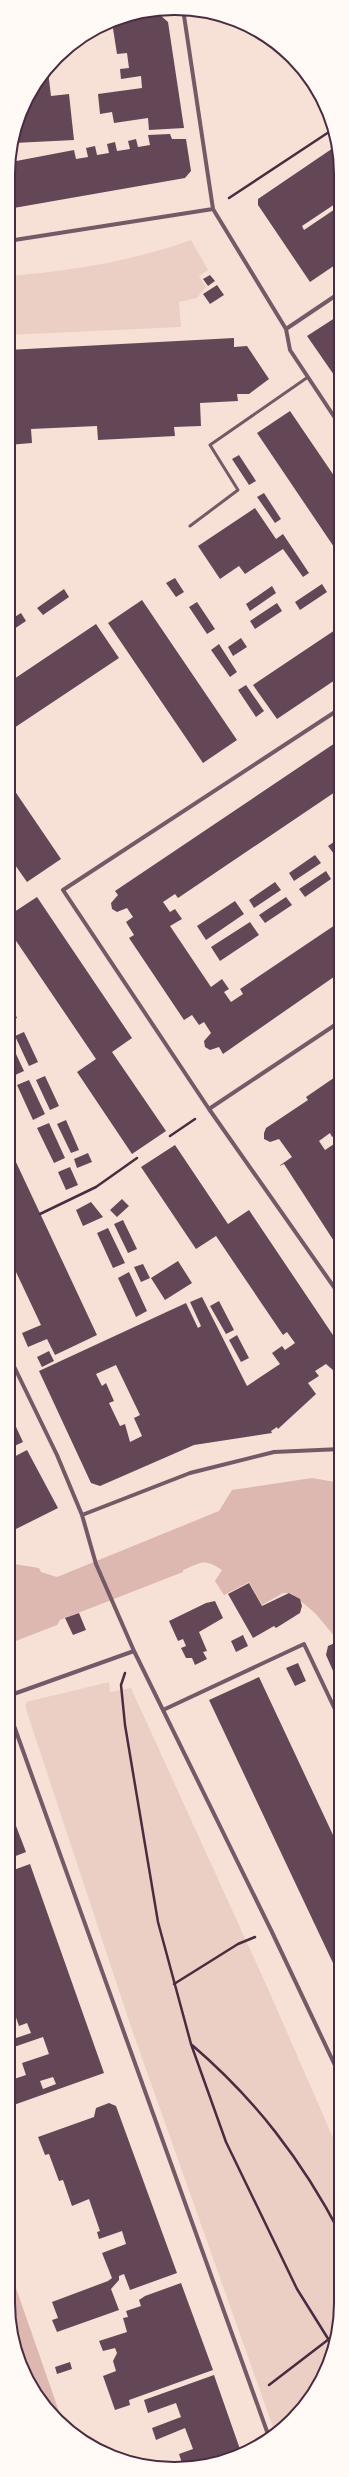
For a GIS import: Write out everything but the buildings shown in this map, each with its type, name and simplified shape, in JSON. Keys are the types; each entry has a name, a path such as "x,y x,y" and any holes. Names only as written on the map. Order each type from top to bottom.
{"street":[{"path":"184,15 213,209 286,329 290,350 334,416"},
{"path":"15,240 213,209"},
{"path":"286,329 334,297"},
{"path":"334,713 63,890 209,1109 334,1287"},
{"path":"209,1109 334,1025"},
{"path":"15,1369 57,1456 82,1515 96,1564 134,1651 271,1930 334,2063"},
{"path":"82,1515 190,1472 274,1452 334,1449"},
{"path":"163,1710 304,1644 334,1707"},
{"path":"15,1694 134,1651"},
{"path":"15,1729 267,2432"}],"lane":[{"path":"190,526 238,490 210,445 308,377"}],"path":[{"path":"213,209 329,132"},
{"path":"170,1136 209,1109"},
{"path":"40,1214 96,1187 137,1158"},
{"path":"134,1651 121,1685 122,1693 158,1922 191,2044 226,2142 297,2289 329,2339 254,2396"},
{"path":"174,1984 238,1944 271,1930"},
{"path":"191,2044 224,2072 266,2117 305,2173 334,2223"}],"shaded area":[{"path":"191,240 208,270 199,276 206,287 197,298 179,302 181,327 15,335 15,275 101,264 147,254"},
{"path":"312,1478 334,1482 334,1636 315,1613 291,1593 283,1593 262,1605 249,1582 224,1595 215,1581 222,1570 216,1566 203,1562 183,1570 183,1572 60,1620 57,1625 15,1641 15,1564 39,1568 41,1572 57,1577 219,1511 232,1490"},
{"path":"109,1682 110,1692 131,1688 269,1991 334,2140 334,2313 329,2344 322,2364 313,2382 301,2400 273,2428 131,2027 26,1709 26,1702"},
{"path":"15,2285 60,2413 48,2400 36,2382 23,2354 16,2323"}]}
